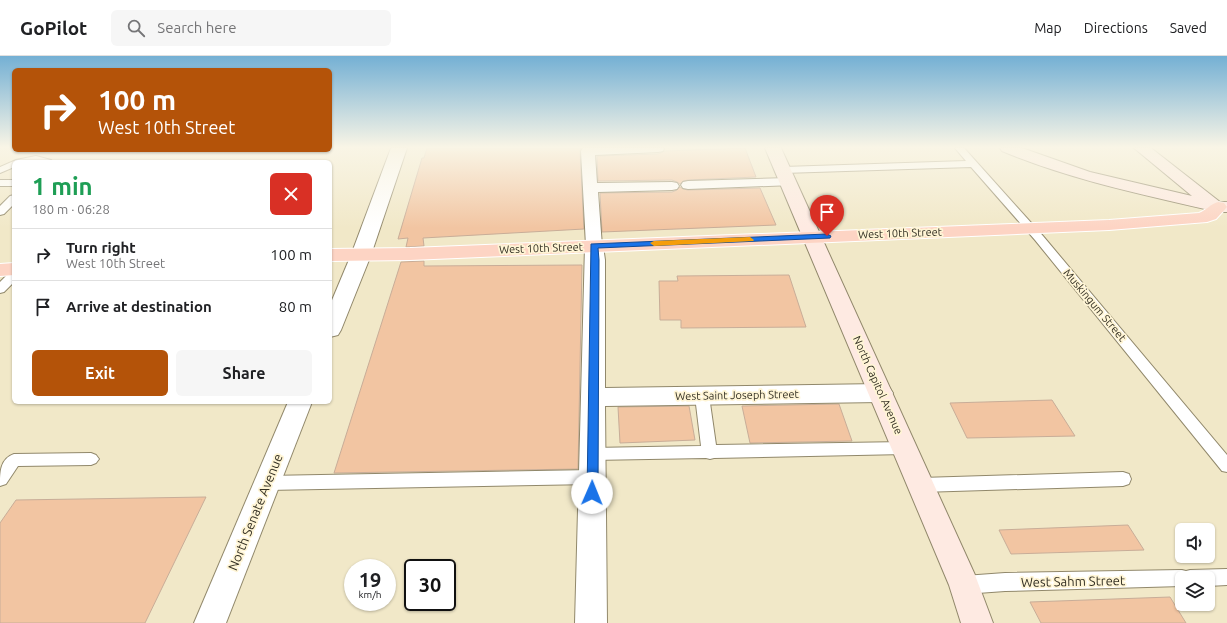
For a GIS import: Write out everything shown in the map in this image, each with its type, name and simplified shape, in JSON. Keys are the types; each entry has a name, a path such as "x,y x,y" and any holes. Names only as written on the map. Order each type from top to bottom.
{"main road":[{"path":"1081,174 1224,210"},
{"path":"1176,174 1224,210"},
{"name":"North Capitol Avenue","path":"785,176 964,585 977,623"},
{"name":"West 10th Street","path":"332,255 1109,226 1192,219 1224,210"},
{"path":"0,270 12,269"}],"street":[{"path":"332,325 361,255 390,174"},
{"path":"589,174 595,260 590,591 591,623"},
{"path":"688,185 785,176"},
{"path":"590,188 672,186"},
{"name":"West Saint Joseph Street","path":"593,397 881,393"},
{"name":"North Senate Avenue","path":"210,623 299,404"}],"lane":[{"path":"785,176 809,174"},
{"name":"Muskingum Street","path":"981,174 1030,228 1227,466"},
{"path":"0,183 12,183"},
{"path":"0,289 12,277"},
{"path":"702,396 710,453"},
{"path":"267,483 592,466 710,453 905,448"},
{"path":"0,479 14,460 91,459"},
{"path":"921,485 1124,479"},
{"path":"1215,577 1227,577"},
{"name":"West Sahm Street","path":"964,585 1005,582 1175,578"}],"building":[{"path":"417,174 581,174 584,229 423,238 424,246 406,247 408,238 398,239"},
{"path":"598,174 755,174 756,177 688,180 683,181 680,184 672,180 598,181"},
{"path":"680,187 688,190 760,188 776,225 602,232 600,193 672,192"},
{"path":"424,261 424,266 582,265 578,469 334,473 401,262"},
{"path":"789,275 806,327 681,328 681,320 660,320 659,281 678,281 677,276"},
{"path":"1052,400 1075,436 967,438 950,403"},
{"path":"839,404 852,441 750,443 742,406"},
{"path":"689,406 695,440 620,443 618,407"},
{"path":"206,497 145,623 0,623 0,523 16,500"},
{"path":"1128,525 1144,550 1011,554 999,530"},
{"path":"1170,597 1175,605 1175,611 1179,611 1186,623 1041,623 1030,602"}],"slow traffic":[{"path":"654,243 750,240"}],"route":[{"path":"592,493 594,246 827,236"}]}
